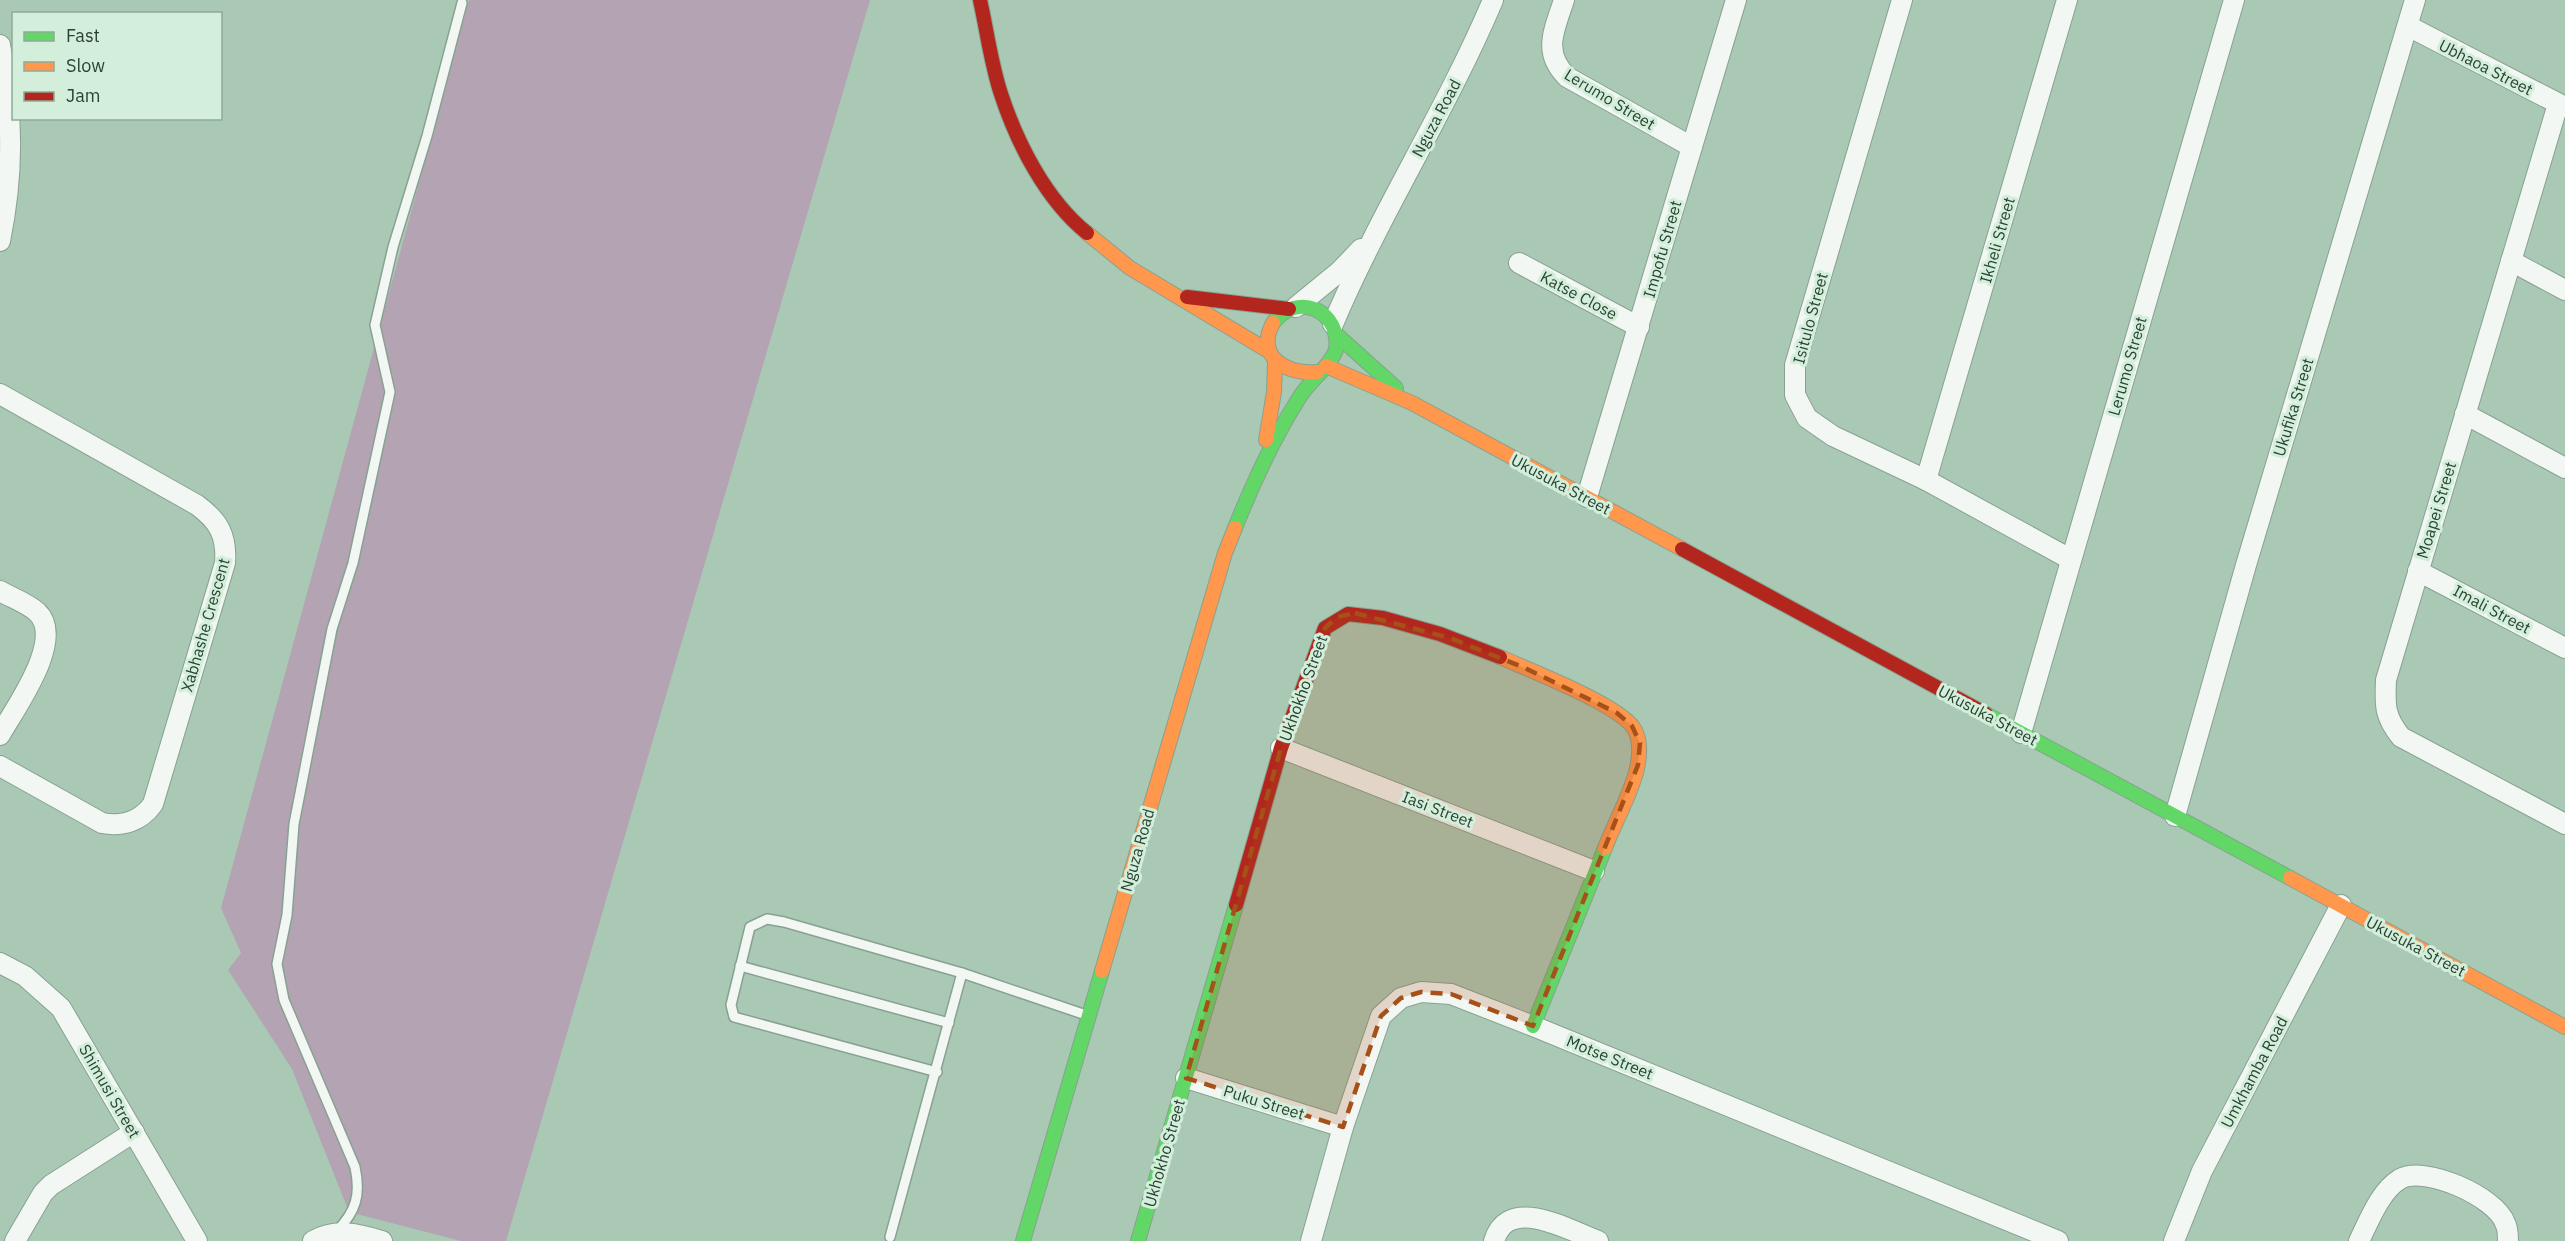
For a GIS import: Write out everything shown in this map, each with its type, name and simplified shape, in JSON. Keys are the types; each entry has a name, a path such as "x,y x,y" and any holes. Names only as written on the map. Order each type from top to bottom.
{"street":[{"path":"980,0 1000,92 1015,132 1037,173 1082,229 1130,268 1180,296 1295,375 1322,369 1337,347 1335,329 1318,309 1180,296"},
{"name":"Nguza Road","path":"1335,329 1375,234 1472,51 1493,0"},
{"name":"Lerumo Street","path":"1563,0 1551,44 1553,60 1559,69 1568,77 1692,147"},
{"name":"Impofu Street","path":"1587,497 1736,0"},
{"name":"Isitulo Street","path":"1902,0 1795,365 1795,395 1807,418 1833,436 1926,480 2070,559"},
{"name":"Ikheli Street","path":"1926,480 2067,0"},
{"name":"Lerumo Street","path":"2021,733 2234,0"},
{"name":"Ukufika Street","path":"2175,816 2246,565 2415,0"},
{"name":"Ubhaoa Street","path":"2408,26 2562,106"},
{"path":"0,45 8,89 12,158 0,241"},
{"name":"Moapei Street","path":"2562,106 2511,261 2418,571 2386,680 2385,703 2389,722 2401,737 2565,824"},
{"name":"Nguza Road","path":"1292,308 1341,271 1375,234"},
{"path":"2511,261 2565,290"},
{"name":"Katse Close","path":"1519,262 1639,327"},
{"path":"1272,358 1269,330 1275,319 1292,308"},
{"name":"Ukusuka Street","path":"1335,329 1412,403"},
{"name":"Nguza Road","path":"1262,462 1274,392 1272,358"},
{"name":"Nguza Road","path":"1023,1241 1225,553 1262,462 1322,369"},
{"name":"Ukusuka Street","path":"1322,369 1412,403 2565,1027"},
{"name":"Xabhashe Crescent","path":"0,394 197,506 216,521 226,547 225,563 153,804 147,813 127,822 102,823 0,766"},
{"path":"2465,414 2565,468"},
{"name":"Imali Street","path":"2418,571 2565,648"},
{"path":"0,591 36,611 45,624 47,640 39,663 0,735"},
{"name":"Ukhokho Street","path":"1138,1241 1281,748 1325,628 1337,617 1355,613 1402,623 1472,646 1525,668 1617,713 1632,726 1640,743 1638,765 1533,1026"},
{"name":"Iasi Street","path":"1281,748 1594,871"},
{"name":"Umkhamba Road","path":"2174,1241 2202,1172 2341,905"},
{"name":"Shimusi Street","path":"0,963 32,981 61,1008 197,1241"},
{"name":"Motse Street","path":"1311,1241 1343,1127 1381,1016 1401,998 1421,992 1451,994 1533,1026 2058,1241"},
{"name":"Puku Street","path":"1186,1078 1343,1127"},
{"path":"15,1241 43,1193 51,1185 134,1132"},
{"path":"2359,1241 2387,1189 2401,1178 2419,1174 2442,1178 2490,1205 2505,1221 2508,1241"},
{"path":"1494,1241 1506,1222 1520,1216 1537,1218 1598,1241"},
{"path":"313,1241 335,1233 353,1233 382,1241"}],"lane":[{"path":"335,1233 356,1206 359,1185 355,1167 284,1000 277,964 287,915 292,836 332,629 353,563 390,392 375,325 393,247 430,126 462,3"},
{"path":"937,1072 734,1017 731,1005 750,927 767,919 962,973 1088,1015"},
{"path":"740,966 949,1023"},
{"path":"891,1237 962,973"}],"highlighted area":[{"path":"1355,613 1450,638 1525,668 1617,713 1632,726 1640,743 1638,765 1533,1026 1451,994 1421,992 1401,998 1381,1016 1343,1127 1186,1078 1281,748 1325,628 1337,617"}],"shaded area":[{"path":"469,0 870,0 506,1241 461,1241 349,1212 292,1069 228,970 241,953 221,908"}],"traffic: fast":[{"path":"1235,528 1256,478 1281,429 1303,392 1329,363 1336,350 1336,336 1332,324 1325,315 1315,310 1305,307 1294,308 1283,313 1273,323"},
{"path":"1337,335 1396,388"},
{"path":"1986,714 2290,878"},
{"path":"1533,1026 1605,848"},
{"path":"1138,1241 1236,905"},
{"path":"1023,1241 1102,971"}],"traffic: slow":[{"path":"1087,233 1130,268 1270,352"},
{"path":"1273,323 1268,335 1268,345 1277,361 1295,370 1317,372"},
{"path":"1266,440 1274,392 1275,363"},
{"path":"1326,366 1412,403 1682,549"},
{"path":"1102,971 1225,553 1235,528"},
{"path":"1500,657 1591,698 1609,708 1633,727 1639,749 1636,772 1629,794 1605,848"},
{"path":"2290,878 2565,1027"}],"traffic: jam":[{"path":"980,0 998,83 1015,132 1046,187 1072,220 1087,233"},
{"path":"1187,297 1289,309"},
{"path":"1682,549 1986,714"},
{"path":"1236,905 1281,748 1325,628 1348,614 1383,618 1440,634 1500,657"}]}
